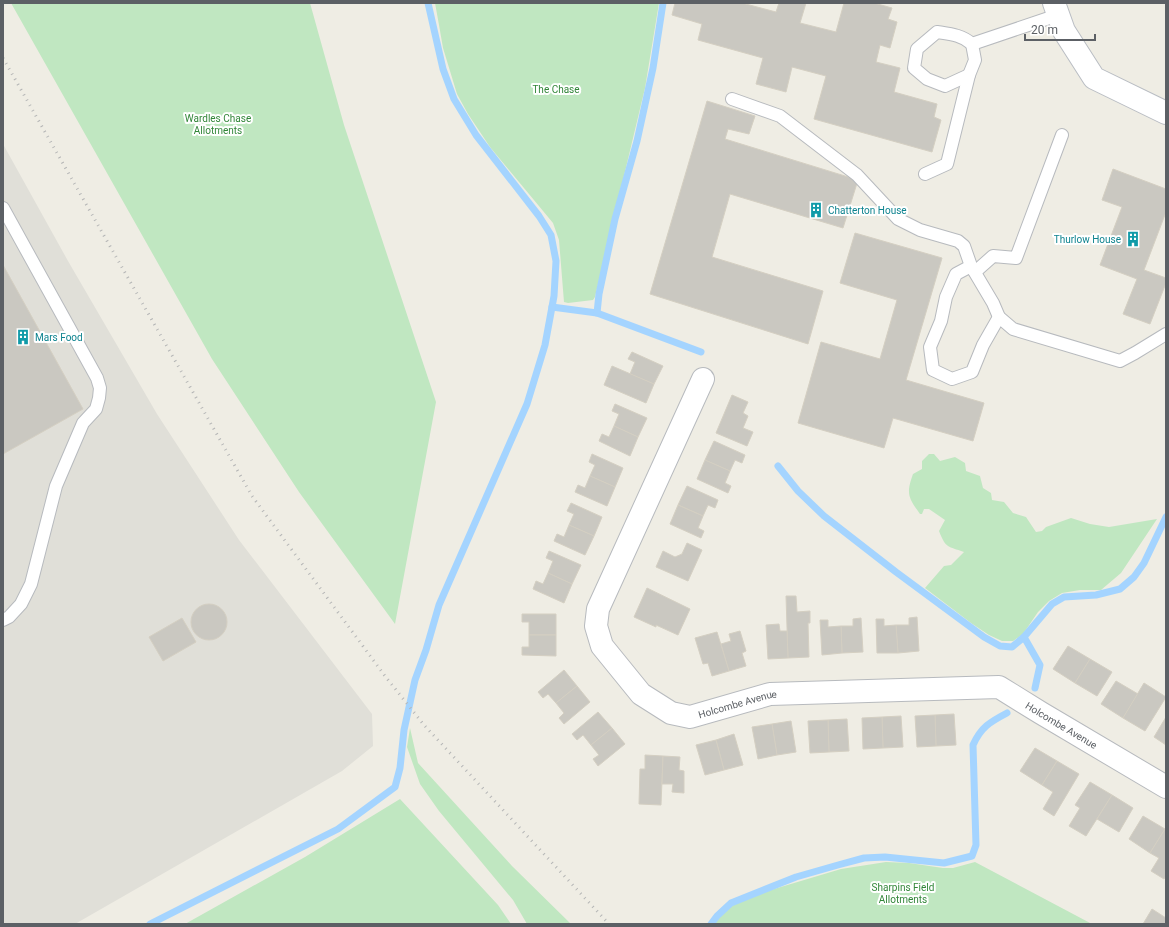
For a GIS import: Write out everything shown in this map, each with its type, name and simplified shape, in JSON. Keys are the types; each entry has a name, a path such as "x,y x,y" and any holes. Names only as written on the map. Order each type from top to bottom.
{"street":[{"path":"1056,9 1064,31 1094,78 1166,113"},
{"name":"Holcombe Avenue","path":"702,379 598,610 596,626 602,646 641,694 671,714 690,717 770,694 999,687 1166,787"}],"lane":[{"path":"972,44 1056,9"},
{"path":"925,174 947,164 975,60 972,44 966,39 952,34 937,32 917,49 914,68 927,79 945,86 970,75"},
{"path":"732,99 780,116 857,175 898,219 920,230 958,241 964,246 973,269 999,317 1013,329 1120,360 1135,353 1166,334"},
{"path":"999,317 983,346 972,372 952,379 933,370 930,347 941,321 946,297 956,274 973,269 993,256 1016,258 1062,136"},
{"path":"3,208 97,378 100,388 96,409 83,423 56,486 31,584 21,604 9,617 3,620"}],"shaded area":[{"path":"3,144 68,261 157,414 239,540 372,714 373,746 342,771 75,924 3,924"}],"green space":[{"name":"Wardles Chase Allotments","path":"11,3 310,3 344,125 436,402 395,624 299,492 212,359"},
{"name":"The Chase","path":"435,3 659,3 645,88 595,297 593,300 568,303 564,302 559,240 553,223 490,147 468,114 457,94 443,48"},
{"path":"929,454 934,454 940,461 955,457 965,463 966,471 980,476 983,488 991,493 992,500 1004,502 1013,513 1026,517 1036,532 1042,531 1046,527 1071,518 1090,524 1109,527 1157,519 1121,573 1101,590 1080,590 1062,593 1049,601 1038,612 1023,634 1013,641 1002,641 989,635 971,623 925,588 944,566 951,565 964,552 948,546 944,541 939,531 945,520 929,509 924,509 922,514 920,514 909,495 909,486 913,474 922,469 922,461"},
{"path":"410,728 418,763 512,866 571,924 527,924 513,900 439,811 420,784 407,747"},
{"path":"400,799 498,905 511,924 185,924 305,857"},
{"name":"Sharpins Field Allotments","path":"886,862 953,868 975,862 1092,924 714,924 725,910 733,904 764,892 841,869"}],"building":[{"path":"675,3 742,3 776,12 779,3 806,3 800,23 836,32 844,3 874,3 892,8 888,19 897,22 890,48 880,45 876,62 900,68 894,92 937,104 934,117 941,120 932,152 814,119 826,76 792,67 786,92 756,84 763,58 698,40 702,24 672,15"},
{"name":"Chatterton House","path":"707,101 755,116 749,134 728,129 725,139 858,180 843,228 730,194 712,257 823,291 808,344 650,294"},
{"name":"Thurlow House","path":"1113,169 1166,189 1166,212 1144,270 1166,278 1166,283 1150,324 1123,314 1137,279 1100,265 1122,207 1102,200"},
{"name":"Chatterton House","path":"855,233 942,258 906,380 984,403 973,441 893,418 884,448 798,423 821,342 880,359 897,300 840,283"},
{"name":"Mars Food","path":"3,265 83,409 3,454"},
{"path":"632,352 663,366 654,384 630,374 635,362 628,359"},
{"path":"612,366 654,384 646,403 604,385"},
{"path":"732,395 748,402 743,413 748,416 743,428 753,432 747,446 716,433"},
{"path":"615,404 647,418 638,437 614,426 619,414 612,411"},
{"path":"614,426 638,437 630,456 599,441 602,434 609,437"},
{"path":"714,441 745,455 742,463 735,460 730,471 705,460"},
{"path":"592,454 623,468 615,487 590,476 595,465 589,462"},
{"path":"705,460 730,471 725,483 731,486 728,493 697,479"},
{"path":"590,476 615,487 607,506 575,492 578,485 585,488"},
{"path":"687,486 718,500 715,508 708,505 703,516 678,505"},
{"path":"571,503 602,517 594,536 569,525 574,514 567,511"},
{"path":"678,505 703,516 698,528 704,531 701,538 670,524"},
{"path":"569,525 594,536 585,555 554,541 557,534 564,537"},
{"path":"687,543 702,550 688,581 656,567 663,551 675,557 682,554"},
{"path":"549,551 581,565 572,584 548,573 553,561 546,558"},
{"path":"548,573 572,584 564,603 533,589 536,581 543,584"},
{"path":"647,588 690,609 678,635 634,617"},
{"path":"786,596 796,596 797,612 810,611 810,623 808,623 809,657 788,658"},
{"path":"213,604 222,609 226,615 226,629 222,635 213,640 205,640 196,635 192,629 191,618 196,609 202,605"},
{"path":"522,614 556,614 556,635 529,635 529,622 522,622"},
{"path":"917,617 919,651 898,653 896,625 909,625 909,618"},
{"path":"182,618 196,642 163,661 149,637"},
{"path":"861,618 863,652 842,653 841,626 853,626 853,619"},
{"path":"876,619 884,619 884,626 896,625 898,653 877,653"},
{"path":"820,620 828,620 828,627 841,626 842,653 822,655"},
{"path":"779,624 780,631 787,631 788,658 768,659 766,625"},
{"path":"740,631 746,651 742,653 746,666 729,671 721,644 731,641 729,634"},
{"path":"717,632 729,671 712,676 708,663 703,664 695,638"},
{"path":"529,635 556,635 556,656 522,655 522,647 529,647"},
{"path":"1068,646 1090,659 1075,683 1053,669"},
{"path":"1090,659 1112,672 1097,696 1075,683"},
{"path":"564,670 577,686 556,703 548,694 543,698 538,692"},
{"path":"1116,681 1138,694 1123,718 1101,704"},
{"path":"1144,683 1166,697 1145,731 1123,718"},
{"path":"577,686 590,702 564,724 559,718 564,713 556,703"},
{"path":"598,712 612,728 591,745 583,735 577,740 572,734"},
{"path":"954,714 956,745 936,746 935,715"},
{"path":"935,715 936,746 917,747 915,716"},
{"path":"901,716 903,747 883,748 882,717"},
{"path":"882,717 883,748 863,749 862,718"},
{"path":"1166,717 1166,745 1154,737"},
{"path":"847,719 849,751 829,752 828,720"},
{"path":"828,720 829,752 810,753 808,721"},
{"path":"791,721 796,752 777,755 772,724"},
{"path":"772,724 777,755 758,759 752,727"},
{"path":"612,728 625,744 598,766 593,759 599,755 591,745"},
{"path":"734,734 743,765 724,770 716,740"},
{"path":"716,740 724,770 705,775 696,745"},
{"path":"1035,748 1057,761 1042,785 1020,771"},
{"path":"645,755 663,756 661,805 639,804 640,769 645,769"},
{"path":"663,756 680,757 679,770 684,771 684,793 672,792 673,784 662,784"},
{"path":"1057,761 1079,774 1054,816 1043,809 1053,792 1042,785"},
{"path":"1090,782 1112,795 1086,836 1069,826 1080,808 1075,805"},
{"path":"1112,795 1133,808 1119,832 1097,819"},
{"path":"1143,816 1165,829 1150,853 1129,839"},
{"path":"1165,829 1166,876 1164,879 1151,871 1159,858 1150,853"},
{"path":"1152,909 1166,918 1166,924 1143,924"}],"waterway":[{"path":"150,924 338,829 395,787 400,768 404,730 415,680 426,650 439,605 527,404 545,345 554,296 556,261 551,235 539,216 476,135 454,99 443,69 428,3"},
{"path":"597,313 599,294 615,219 637,141 653,68 663,3"},
{"path":"552,307 597,313 701,352"},
{"path":"778,466 798,491 824,516 896,572 984,637 1000,646 1012,647 1024,637 1052,604 1064,597 1096,595 1120,589 1134,577 1144,563 1166,517"},
{"path":"1024,637 1040,665 1035,688"},
{"path":"711,924 731,903 796,877 864,858 885,857 944,863 972,856 976,845 973,745 983,729 1007,713"}],"railway":[{"path":"3,58 252,496 385,676 424,725 609,924"}],"place":[{"name":"Chatterton House","path":"816,210"},
{"name":"Thurlow House","path":"1133,239"},
{"name":"Mars Food","path":"23,337"}]}
